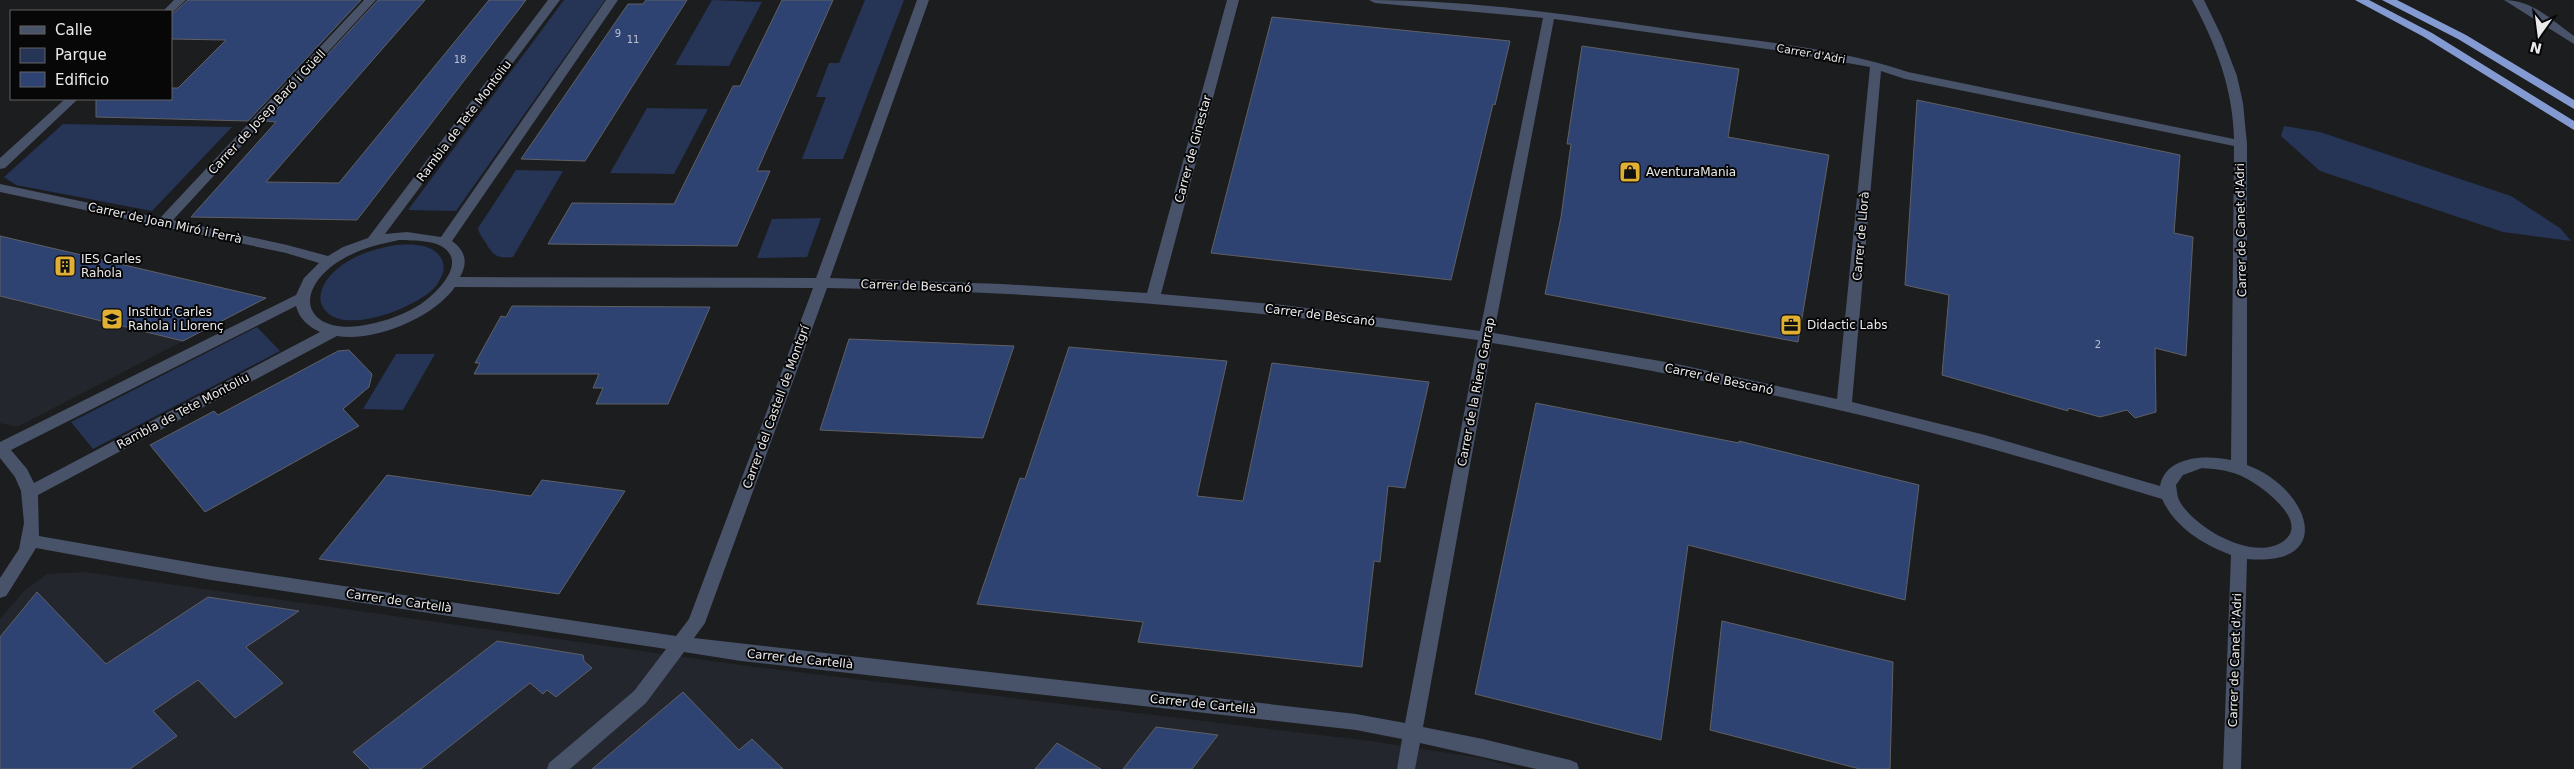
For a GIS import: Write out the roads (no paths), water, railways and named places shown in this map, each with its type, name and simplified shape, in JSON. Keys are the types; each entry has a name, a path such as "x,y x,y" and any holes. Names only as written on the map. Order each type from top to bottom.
{"highway":[{"path":"2361,0 2428,35 2574,126"},
{"path":"2388,0 2462,36 2574,105"}],"street":[{"path":"169,10 180,0"},
{"name":"Carrer de Josep Baró i Güell","path":"164,222 370,0"},
{"name":"Rambla de Tete Montoliu","path":"373,241 554,0"},
{"path":"445,242 612,0"},
{"name":"Carrer del Castell de Montgrí","path":"556,769 640,697 696,623 822,283 923,0"},
{"name":"Carrer de Ginestar","path":"1153,298 1232,0"},
{"name":"Carrer d'Adri","path":"1375,0 1549,15 1774,48 1876,66 1905,75 2241,144"},
{"name":"Carrer de Canet d'Adri","path":"2198,0 2223,51 2232,80 2238,110 2241,144 2239,168 2243,271 2239,468"},
{"path":"2510,0 2526,7 2574,41"},
{"name":"Carrer de la Riera Garrap","path":"1406,769 1549,15"},
{"name":"Carrer de Llorà","path":"1844,406 1876,66"},
{"path":"0,165 71,100"},
{"name":"Carrer de Joan Miró i Ferrà","path":"0,188 287,249 330,261"},
{"path":"399,236 427,236 445,242 457,254 458,266 452,282 432,303 407,317 380,327 353,331 336,330 315,324 303,312 301,298 307,284 330,261 347,251 373,241 399,236"},
{"name":"Carrer de Bescanó","path":"452,282 822,283 992,288 1153,298 1346,317 1541,345 1672,369 1844,406 1960,434 2169,495"},
{"path":"0,591 13,574 31,540 32,510 30,492 18,466 0,449 301,298"},
{"name":"Rambla de Tete Montoliu","path":"30,492 336,330"},
{"path":"2201,462 2220,463 2239,468 2259,477 2277,490 2290,504 2298,519 2298,533 2292,545 2278,552 2260,554 2239,551 2212,541 2185,522 2174,508 2169,495 2169,482 2175,472 2186,465 2201,462"},
{"name":"Carrer de Cartellà","path":"31,540 212,573 741,653 1356,722 1482,746 1570,769"},
{"name":"Carrer de Canet d'Adri","path":"2232,769 2239,551"}],"place":[{"name":"AventuraMania","path":"1630,172"},
{"name":"IES Carles Rahola","path":"65,266"},
{"name":"Institut Carles Rahola i Llorenç","path":"112,319"},
{"name":"Didactic Labs","path":"1791,325"}]}
